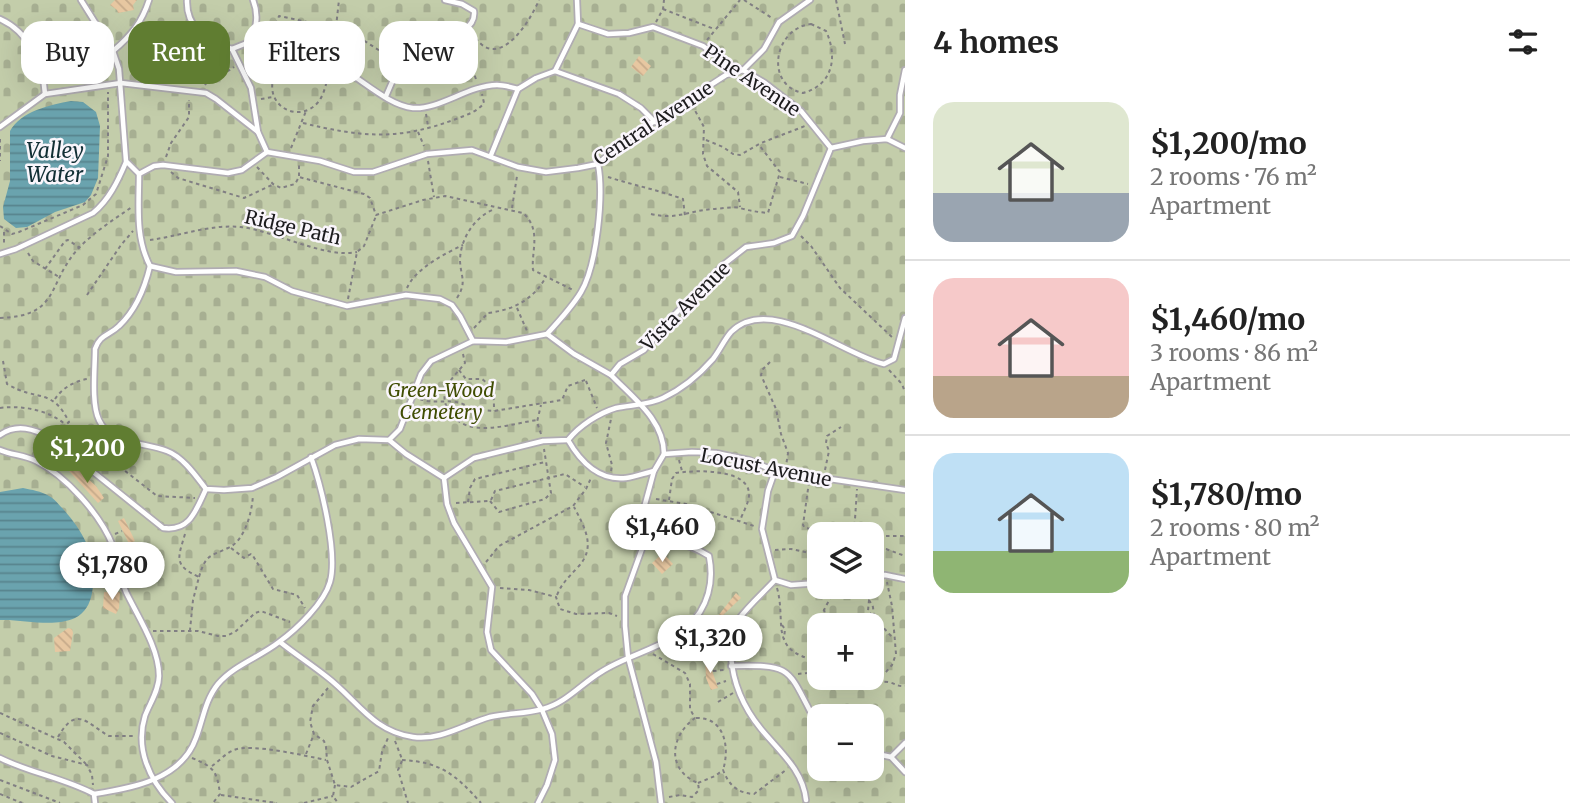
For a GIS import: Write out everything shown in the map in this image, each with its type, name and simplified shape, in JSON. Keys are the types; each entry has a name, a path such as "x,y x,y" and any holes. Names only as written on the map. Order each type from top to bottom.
{"lane":[{"path":"81,0 94,21"},
{"path":"114,50 130,37 144,16 149,0"},
{"path":"187,0 195,30 208,40 232,48 244,44"},
{"path":"253,0 257,21"},
{"path":"445,0 474,11 474,21"},
{"path":"555,71 578,24 577,0"},
{"name":"Central Avenue","path":"267,152 299,156 354,172 373,172 427,154 472,150 518,167 546,172 598,164 622,142 726,75 743,70 764,49 779,22 810,0"},
{"path":"0,19 13,25 30,42 44,81 45,94"},
{"path":"578,24 608,34 629,33 653,27"},
{"name":"Pine Avenue","path":"653,27 703,46 728,64 743,70 801,111 831,148"},
{"path":"139,174 154,166 167,165 228,173 242,170 267,152 258,132 251,88 232,48"},
{"path":"2,253 93,213 104,204 119,179 126,161 121,83 114,54"},
{"path":"887,139 900,113 900,94 905,70"},
{"path":"491,156 518,89 555,71 619,94 641,108 654,122"},
{"path":"0,127 45,94 121,83 202,92 216,99 258,132"},
{"path":"365,84 396,103 408,107 425,106 479,88 498,85 518,89"},
{"path":"386,96 392,84"},
{"path":"795,231 831,148 887,139 905,148"},
{"path":"126,161 139,174 139,228 150,266 138,300 119,326 106,332 97,342 95,349 96,410 99,421 107,430 123,440 170,452 192,471 206,489 224,491 253,487 335,445 359,439 389,440 444,478"},
{"path":"547,334 580,294 592,258 598,225 598,164"},
{"name":"Vista Avenue","path":"611,375 620,364 644,350 723,265 746,247 774,243 792,236 795,231"},
{"path":"150,266 176,272 236,271 265,277 292,291 347,306 406,295 440,299 452,305 474,341"},
{"path":"444,478 474,458 543,441 568,440 578,428 613,409 662,399 691,381 713,359 733,331 752,321 783,321 811,330 869,361 884,364 894,359 905,318"},
{"path":"389,440 400,429 421,374 431,361 474,341 506,342 529,335 547,334 611,375 657,424 664,443 664,454 654,471 648,499 643,508 638,530 643,546 625,596 625,620 628,657 656,762 660,801"},
{"path":"0,435 13,428 26,428 49,437 163,528 184,526 193,515 206,489"},
{"path":"568,440 586,465 595,470 625,479 654,471"},
{"path":"0,450 33,459 60,475 98,521 112,545 125,589 158,664 159,679 141,735 143,756 154,780 172,803"},
{"name":"Locust Avenue","path":"664,454 716,453 749,460 775,471 785,470 905,490"},
{"path":"0,758 31,772 78,785 94,794 154,780 179,763 197,737 203,712 218,684 233,671 280,642 325,594 333,568 326,508 311,457"},
{"path":"775,471 768,491 762,529 775,580"},
{"path":"444,478 447,504 454,523 492,587 487,632 491,650 513,672 542,709 552,734 555,760 538,803"},
{"path":"280,642 333,681 373,721 391,731 414,737 437,735 488,718 542,709 563,701 600,672 628,657 651,650 678,634 700,613 710,587 712,572 709,556 693,546 667,542 643,546"},
{"path":"886,578 905,579"},
{"path":"775,580 791,585 807,584"},
{"path":"775,580 737,620 730,645 731,666 741,699 761,729 792,765 805,788 805,802"},
{"path":"731,666 777,667 790,674 807,707"},
{"path":"891,757 905,743"},
{"path":"884,756 891,757 905,772"},
{"path":"94,794 95,803"}],"path":[{"path":"337,21 339,0"},
{"path":"478,40 485,48 495,50 506,45 528,20 539,0"},
{"path":"653,27 663,9 664,0"},
{"path":"703,46 742,0 779,22"},
{"path":"836,0 845,44"},
{"path":"663,9 715,29"},
{"path":"277,21 279,16 304,21"},
{"path":"811,24 825,31 833,59 828,76 823,84 813,91 796,92 779,72 778,57 781,46 799,25 811,24"},
{"path":"202,92 212,75 227,71 238,64"},
{"path":"271,84 279,105 288,110 306,110 320,100 325,84"},
{"path":"303,122 365,136 417,131 480,108 484,103 477,84"},
{"path":"0,226 12,234 19,232 83,205 96,194 108,156 108,85"},
{"path":"190,90 190,113 171,143 165,161 171,174 199,187 244,198 273,184"},
{"path":"254,101 274,96"},
{"path":"688,101 700,116 704,127 703,155 708,166 738,191 741,208 746,212 768,213 780,172 759,145"},
{"path":"425,106 428,127"},
{"path":"288,155 306,110"},
{"path":"704,140 740,155 813,123"},
{"path":"417,131 427,154 434,197"},
{"path":"0,139 0,161"},
{"path":"253,162 273,184 281,188 295,184 299,177 299,156"},
{"path":"512,209 518,167"},
{"path":"600,174 635,186 662,191 683,200 685,216"},
{"path":"299,177 364,194 370,198 376,215 364,246 357,252 347,306"},
{"path":"778,177 814,185"},
{"path":"376,215 434,197 454,197 523,213 530,221 535,241 531,268 580,294"},
{"path":"0,318 26,314 48,302 80,248 139,202"},
{"path":"456,300 464,287 460,261 470,229 480,216 496,208"},
{"path":"651,214 664,217 685,216 708,210 741,208"},
{"name":"Ridge Path","path":"141,241 184,235 207,228 239,227 334,251 357,252"},
{"path":"87,295 127,236 139,228"},
{"path":"2,253 4,230"},
{"path":"795,231 811,246 841,288 899,343"},
{"path":"45,269 65,241 68,240 80,248"},
{"path":"406,295 414,276 464,245"},
{"path":"23,246 33,261 60,278"},
{"path":"475,328 488,313 505,311 536,292 547,276"},
{"path":"516,306 527,331"},
{"path":"463,354 465,363 447,384 445,402 456,421 468,428 482,428 537,420"},
{"path":"3,361 8,384"},
{"path":"770,362 761,375 776,409 780,434 788,453 785,470"},
{"path":"884,364 902,384 905,392"},
{"path":"414,396 428,402 455,401 470,409 494,411 541,404 562,400 568,386 585,380 595,366"},
{"path":"459,369 466,380 482,379 488,384 493,391 494,411"},
{"path":"54,400 60,391 79,380 96,378"},
{"path":"585,380 600,416"},
{"path":"0,382 23,393 54,400 69,422 49,437"},
{"path":"490,501 499,512 545,499 551,493 537,420 541,404"},
{"path":"0,408 27,408 52,415 66,426"},
{"path":"610,475 606,434 613,409"},
{"path":"822,478 830,452 826,443 827,436 841,427"},
{"path":"107,430 108,444 115,463 157,496 202,498"},
{"path":"677,454 683,472"},
{"path":"468,502 470,488 475,479 545,462"},
{"path":"481,568 499,546 573,506 586,489 595,470"},
{"path":"669,500 672,479 676,474 722,473 739,477 747,484 750,496 740,522"},
{"path":"490,501 495,491 565,474 586,489"},
{"path":"807,528 803,525 810,475"},
{"path":"855,522 858,484"},
{"path":"190,631 193,600 207,557 214,552 231,548 240,536 251,513 253,487"},
{"path":"648,499 669,500 762,529"},
{"path":"447,504 490,501"},
{"path":"573,506 586,531 588,551 580,566 563,581 556,597 560,609 576,614 609,613 625,620"},
{"path":"184,526 185,537 180,558 186,571 199,577"},
{"path":"884,536 905,536"},
{"path":"231,548 244,558 253,556 273,589 297,595 308,614"},
{"path":"766,550 791,549 807,552"},
{"path":"884,549 905,556"},
{"path":"117,561 133,556"},
{"path":"870,613 869,600 886,578"},
{"path":"884,673 889,670 896,654 892,607 886,578"},
{"path":"775,580 782,614 780,629 784,640 807,656"},
{"path":"492,587 529,590 556,597"},
{"path":"823,613 830,599"},
{"path":"869,600 874,613"},
{"path":"824,609 824,613"},
{"path":"145,634 155,631 198,631 226,636 261,611 297,625"},
{"path":"884,628 894,638"},
{"path":"651,650 663,662 685,673 690,684 690,709 695,718"},
{"path":"713,671 721,670"},
{"path":"790,674 807,673"},
{"path":"333,681 313,706 310,722 314,734 324,741 335,785 333,796 338,803"},
{"path":"717,684 724,681"},
{"path":"884,683 897,687 905,686"},
{"path":"718,702 730,694"},
{"path":"0,713 64,741 78,753 92,775 94,794"},
{"path":"698,783 682,774 675,758 681,730 695,718 711,719 717,724 726,746 723,770 727,780 744,794 754,794 792,765"},
{"path":"57,738 66,724 80,719 88,720 109,736 123,738 141,735"},
{"path":"391,731 402,760 398,771 408,803"},
{"path":"335,785 351,787 379,771 382,752 391,731"},
{"path":"0,733 52,756 87,765"},
{"path":"305,755 314,734"},
{"path":"212,766 230,751 239,748 271,750 327,760"},
{"path":"186,755 212,766 218,779 220,794 213,803"},
{"path":"402,760 438,765 459,778 481,803"},
{"path":"698,783 723,770"},
{"path":"0,780 60,803"},
{"path":"660,801 680,795 692,797 697,794 698,783"},
{"path":"0,794 22,803"},
{"path":"220,794 276,803"},
{"path":"304,803 333,796"},
{"path":"239,798 243,803"}],"green space":[{"name":"Green-Wood Cemetery","path":"0,0 905,0 905,803 0,803"}],"water":[{"name":"Valley Water","path":"71,101 83,102 96,112 100,126 98,178 91,195 85,202 55,212 27,227 16,228 4,219 3,207 10,181 10,131 21,118 29,114"},
{"path":"23,488 43,493 55,500 72,519 88,548 93,570 92,593 82,614 75,618 48,623 0,620 0,492"}],"building":[{"path":"115,0 137,0 133,5 134,10 118,13 110,5"},
{"path":"639,56 651,66 643,76 631,67"},
{"path":"74,466 96,486 104,498 98,503 69,471"},
{"path":"124,518 135,541 129,544 118,521"},
{"path":"663,553 673,564 662,574 652,563"},
{"path":"104,592 120,592 116,614 103,608"},
{"path":"736,593 741,598 720,618 718,616"},
{"path":"68,628 72,629 73,633 70,651 55,652 54,638"},
{"path":"705,656 718,688 711,690 706,678"}]}
